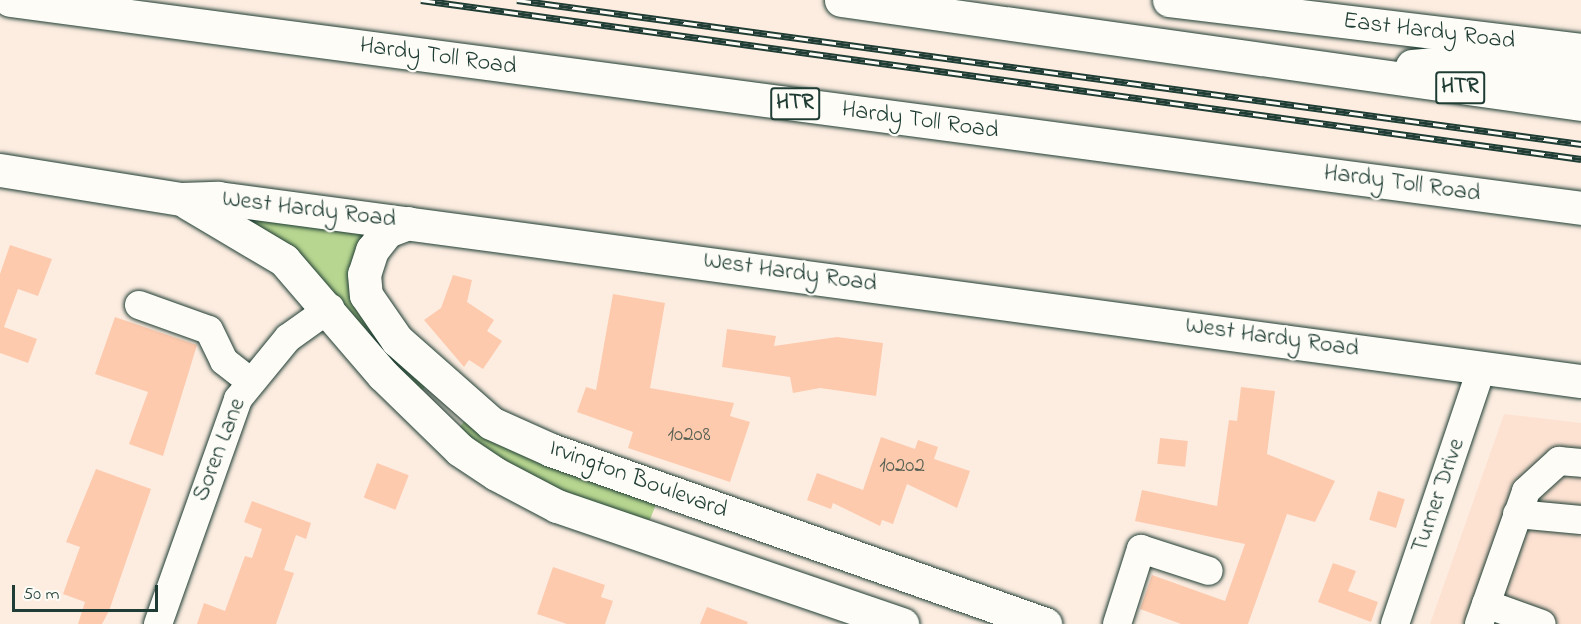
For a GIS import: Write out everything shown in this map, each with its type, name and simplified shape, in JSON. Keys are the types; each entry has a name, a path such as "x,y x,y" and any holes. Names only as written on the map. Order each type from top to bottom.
{"main road":[{"name":"Hardy Toll Road","path":"10,0 1581,208"},
{"name":"HTR","path":"841,0 1581,104"},
{"name":"East Hardy Road","path":"1169,0 1581,50"},
{"path":"1338,71 1446,63 1581,75"},
{"name":"West Hardy Road","path":"0,170 181,199 218,198 1581,381"},
{"name":"Irvington Boulevard","path":"181,199 256,239 330,308 383,375 434,426 496,474 557,506 678,545 902,624"},
{"name":"Irvington Boulevard","path":"408,223 387,231 372,250 364,274 366,295 397,340 458,400 491,423 551,450 1045,624"},
{"path":"434,426 458,400"},
{"path":"678,545 693,500"}],"street":[{"path":"139,305 209,330 224,361 250,381"},
{"name":"Soren Lane","path":"158,624 224,430 250,381 288,338 330,308"},
{"name":"Turner Drive","path":"1395,624 1482,367"},
{"path":"1542,624 1482,614 1517,514 1538,475 1559,461 1581,463"},
{"path":"1517,514 1581,520"},
{"path":"1116,624 1141,549 1209,571"}],"shaded area":[{"path":"1504,414 1581,423 1581,624 1430,624"}],"green space":[{"path":"252,214 364,229 367,236 360,249 425,387 418,394 248,221"},
{"path":"465,420 656,504 650,520 624,517 530,478 458,430"}],"building":[{"path":"10,245 52,259 38,296 18,289 4,327 37,339 28,363 0,353 0,274"},
{"path":"453,275 472,280 467,302 494,320 487,331 502,341 483,369 469,360 464,367 424,320 441,308"},
{"path":"613,294 665,303 650,388 734,403 730,416 750,422 730,482 628,448 633,432 577,412 586,387 596,390"},
{"path":"115,317 197,345 163,456 129,444 148,392 95,374"},
{"path":"727,329 776,336 774,346 837,337 883,343 876,396 820,388 793,393 790,377 722,367"},
{"path":"1241,387 1275,391 1267,454 1335,481 1315,522 1287,514 1248,624 1181,624 1140,609 1152,575 1225,601 1245,544 1135,521 1142,490 1217,506 1229,420 1237,421"},
{"path":"881,437 915,449 918,440 938,447 934,459 970,471 957,508 907,484 893,524 882,520 880,526 833,503 831,509 807,500 817,473 863,490"},
{"path":"1160,438 1188,441 1185,467 1157,464"},
{"path":"377,463 409,475 395,510 364,498"},
{"path":"96,469 151,489 109,611 102,624 78,624 85,602 63,594 80,547 66,542"},
{"path":"1378,491 1405,499 1396,528 1369,520"},
{"path":"252,501 311,523 306,539 296,535 284,570 294,573 276,624 197,624 204,603 225,611 245,556 252,558 262,529 244,522"},
{"path":"1333,563 1356,571 1348,591 1378,602 1371,622 1318,602"},
{"path":"553,567 605,585 601,597 613,601 605,624 567,624 537,614"},
{"path":"707,607 748,622 747,624 700,624"}],"railway":[{"path":"421,0 1581,159"},
{"path":"517,0 1581,144"}]}
